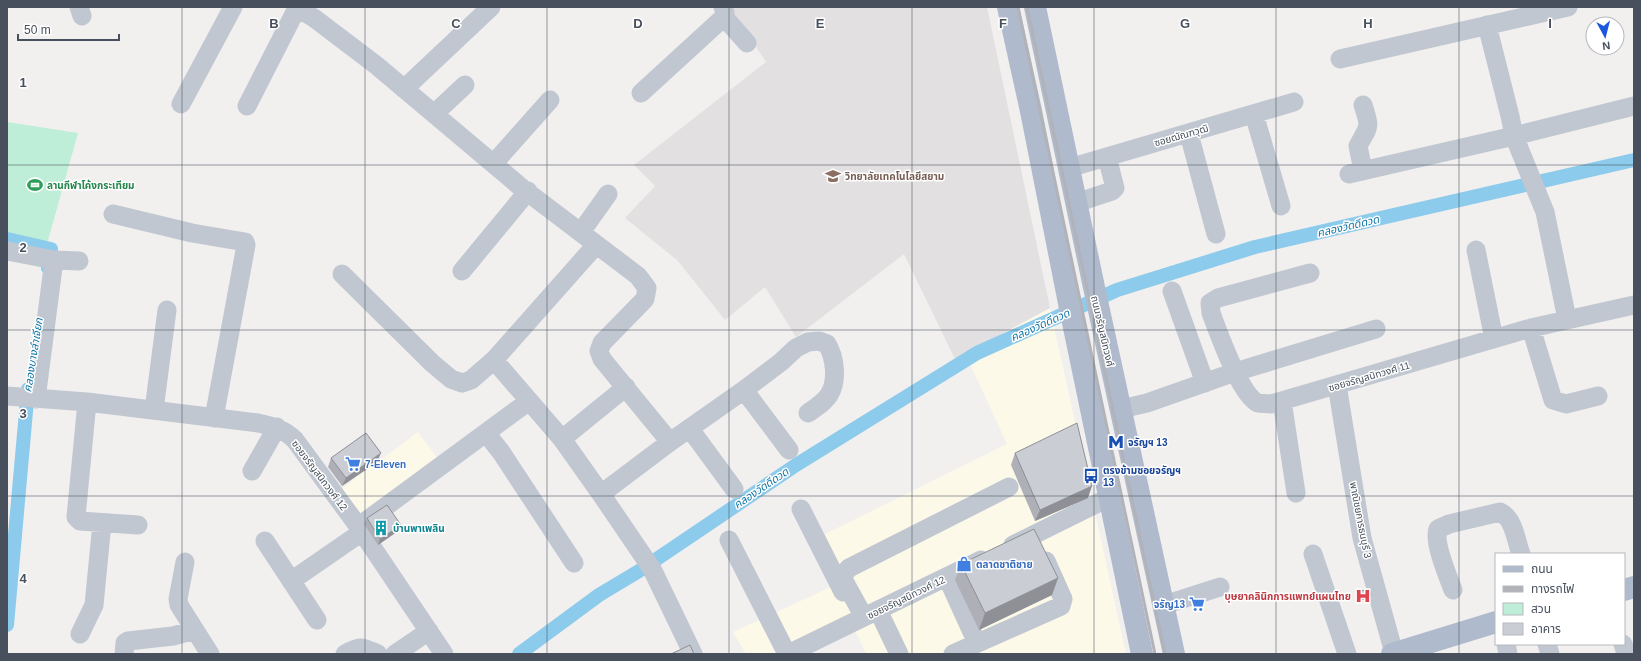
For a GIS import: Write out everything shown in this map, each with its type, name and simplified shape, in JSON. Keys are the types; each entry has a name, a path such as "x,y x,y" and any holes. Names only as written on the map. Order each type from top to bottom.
{"main road":[{"path":"1008,7 1031,111 1142,654"},
{"name":"ถนนจรัญสนิทวงศ์","path":"1036,7 1076,203 1174,654"},
{"path":"1393,654 1495,622"}],"street":[{"path":"181,104 233,7"},
{"path":"404,89 491,7"},
{"path":"1340,59 1568,7"},
{"path":"247,106 305,10 376,65 404,89 436,113 528,192 638,276 647,288 645,299 602,343 599,351 602,358 670,442"},
{"path":"641,93 724,12 747,43"},
{"path":"1487,25 1514,136 1545,212 1567,319"},
{"path":"436,113 465,85"},
{"path":"494,163 550,100"},
{"name":"ซอยฒัณฑวุฒิ","path":"1069,168 1294,102"},
{"path":"1363,106 1369,123 1368,130 1358,146 1356,173 1634,106"},
{"path":"1254,114 1281,206"},
{"path":"1188,134 1216,234"},
{"path":"1076,203 1112,191 1115,188 1107,157"},
{"path":"462,271 528,192"},
{"path":"581,232 608,194"},
{"path":"113,214 192,233 245,242 246,245 214,418"},
{"path":"342,274 432,363 451,379 462,383 471,380 494,360 596,245"},
{"path":"1476,250 1494,339"},
{"path":"7,251 49,260 79,261"},
{"path":"24,398 49,260"},
{"path":"1235,372 1211,312 1210,304 1218,298 1310,273"},
{"path":"1172,292 1205,382"},
{"name":"ซอยจรัญสนิทวงศ์ 11","path":"1235,372 1251,396 1258,403 1270,404 1531,328 1634,304"},
{"path":"154,410 167,310"},
{"path":"1531,328 1553,400 1566,404 1598,396"},
{"path":"1121,409 1147,403 1235,372 1376,329"},
{"path":"601,494 670,442 744,390 781,362 796,348 808,342 819,341 827,344 833,352 833,384 829,395 808,413"},
{"path":"494,360 562,439 650,566 693,654"},
{"name":"พาณิชยการธนบุรี 3","path":"1337,385 1362,538 1393,654"},
{"path":"562,439 626,388"},
{"path":"744,390 790,450"},
{"name":"ซอยจรัญสนิทวงศ์ 12","path":"24,398 87,402 258,423 277,427 287,432 295,440 360,529 444,654"},
{"path":"291,580 529,401"},
{"path":"1282,401 1296,493"},
{"path":"87,402 76,517 80,521 138,525"},
{"path":"252,471 277,427"},
{"path":"690,429 734,489"},
{"path":"486,433 574,563"},
{"path":"899,654 866,616 843,579 843,574 849,568 1009,487"},
{"name":"ซอยจรัญสนิทวงศ์ 12","path":"788,654 1110,497"},
{"path":"801,509 866,616"},
{"path":"1453,590 1436,534 1438,529 1449,524 1500,512 1505,514 1510,520 1520,553"},
{"path":"80,634 94,605 102,522"},
{"path":"953,654 1061,606 1063,599 1034,534"},
{"path":"729,540 788,654"},
{"path":"265,541 317,620"},
{"path":"1313,554 1347,654"},
{"path":"185,562 178,599 179,605 210,654"},
{"path":"947,577 977,643"},
{"path":"1164,605 1220,587"},
{"path":"124,654 125,643 128,640 166,637 195,630"},
{"path":"395,654 429,631"},
{"path":"345,654 358,647 362,647 378,654"}],"shaded area":[{"name":"วิทยาลัยเทคโนโลยีสยาม","path":"729,7 987,7 1050,308 955,359 904,254 796,337 765,287 725,320 678,261 625,218 655,186 634,165 766,62"},
{"name":"ตลาดชาติชาย","path":"1050,308 1126,654 866,654 855,630 805,654 746,654 733,632 833,586 811,541 1007,444 965,353"},
{"path":"418,432 438,459 360,516 340,490"}],"green space":[{"name":"ลานกีฬาโค้งกระเทียม","path":"7,122 78,133 47,244 7,236"}],"building":[{"path":"1077,423 1092,486 1040,510 1015,453"},
{"name":"7-Eleven","path":"366,433 381,453 346,478 331,458"},
{"name":"บ้านพาเพลิน","path":"387,505 401,525 380,539 367,518"},
{"path":"1034,529 1058,578 985,613 961,564"},
{"path":"1369,589 1371,595 1358,598 1357,592"},
{"path":"690,645 694,654 671,654"}],"waterway":[{"name":"คลองวัดดีดวด","path":"519,654 599,595 639,571 796,465 977,353 1117,290 1255,247 1634,160"},
{"name":"คลองบางลำเจียก","path":"7,239 51,249 48,268"},
{"name":"คลองบางลำเจียก","path":"7,625 28,389"}],"railway":[{"path":"1018,7 1155,654"},
{"path":"1027,7 1165,654"}],"place":[{"name":"วิทยาลัยเทคโนโลยีสยาม","path":"833,176"},
{"name":"ลานกีฬาโค้งกระเทียม","path":"35,185"},
{"name":"จรัญฯ 13","path":"1116,442"},
{"name":"7-Eleven","path":"353,464"},
{"name":"ตรงข้ามซอยจรัญฯ 13","path":"1091,476"},
{"name":"บ้านพาเพลิน","path":"381,528"},
{"name":"ตลาดชาติชาย","path":"964,564"},
{"name":"บุษยาคลินิกการแพทย์แผนไทย","path":"1363,596"},
{"name":"จรัญ13","path":"1197,604"}]}
